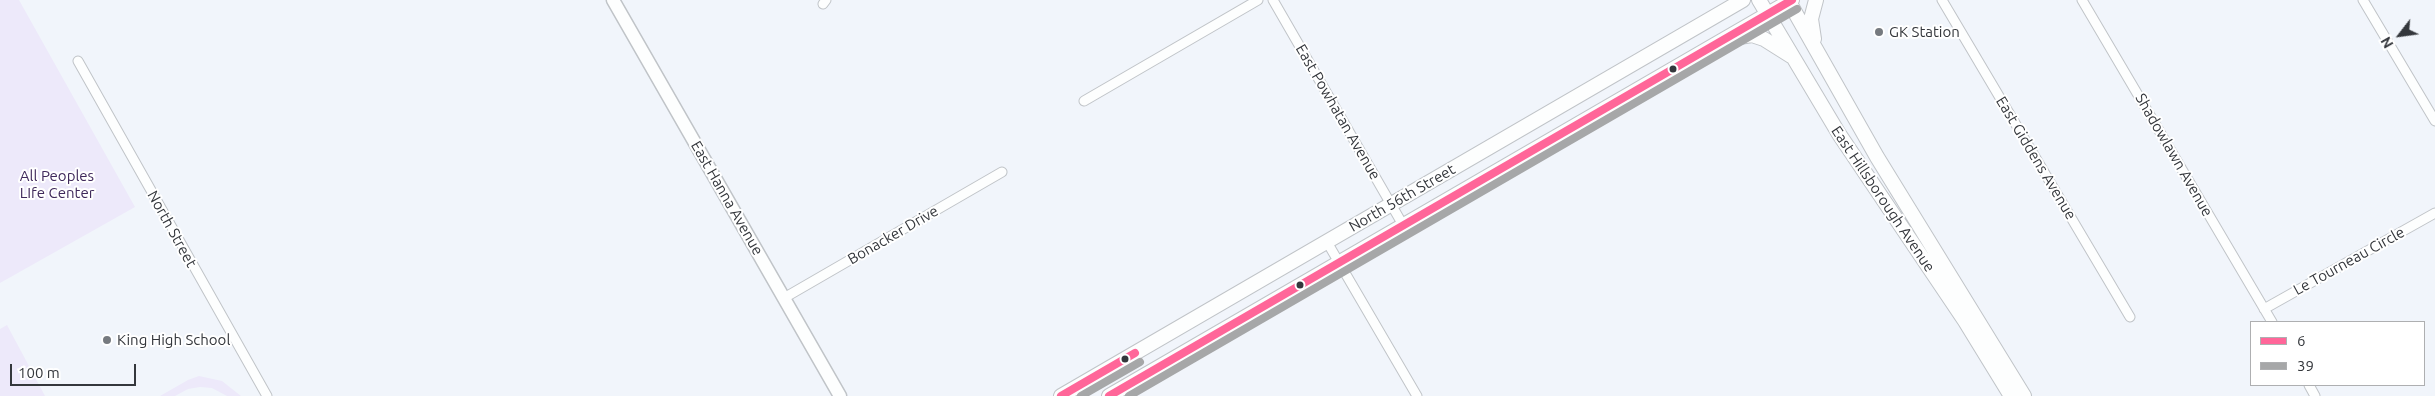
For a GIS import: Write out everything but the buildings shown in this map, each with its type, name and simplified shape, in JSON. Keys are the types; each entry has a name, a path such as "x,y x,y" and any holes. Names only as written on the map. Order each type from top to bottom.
{"main road":[{"path":"1710,19 1726,0"},
{"name":"North 56th Street","path":"1061,396 1743,0"},
{"name":"East Hillsborough Avenue","path":"1759,0 1840,134 1965,321 2011,396"},
{"path":"1815,47 1811,19 1816,0"},
{"name":"North 56th Street","path":"1109,396 1790,1"},
{"name":"East Hillsborough Avenue","path":"1790,1 1877,157 2024,396"},
{"path":"1725,39 1752,36 1764,39 1794,58"},
{"path":"1110,367 1123,388"}],"street":[{"name":"East Hanna Avenue","path":"613,0 840,396"},
{"path":"1084,101 1258,0"},
{"name":"East Powhatan Avenue","path":"1272,0 1403,225"},
{"name":"East Giddens Avenue","path":"1942,0 2130,317"},
{"name":"Shadowlawn Avenue","path":"2082,0 2271,321"},
{"path":"2363,0 2435,121"},
{"name":"North Street","path":"78,61 267,396"},
{"name":"Bonacker Drive","path":"784,298 1002,172"},
{"name":"Le Tourneau Circle","path":"2264,310 2435,213"},
{"path":"1327,242 1417,396"}],"green space":[{"name":"All Peoples LIfe Center","path":"0,0 19,0 135,207 0,283"},
{"path":"7,325 45,396 0,396 0,329"},
{"path":"199,376 222,381 241,396 227,396 212,388 200,387 188,389 175,396 160,396"}],"transit line":[{"name":"6","path":"1109,396 1792,0"},
{"name":"39","path":"1129,396 1797,9"},
{"name":"6","path":"1061,396 1135,353"},
{"name":"39","path":"1081,396 1140,362"}],"place":[{"name":"GK Station","path":"1879,32"},
{"name":"King High School","path":"107,340"}]}
